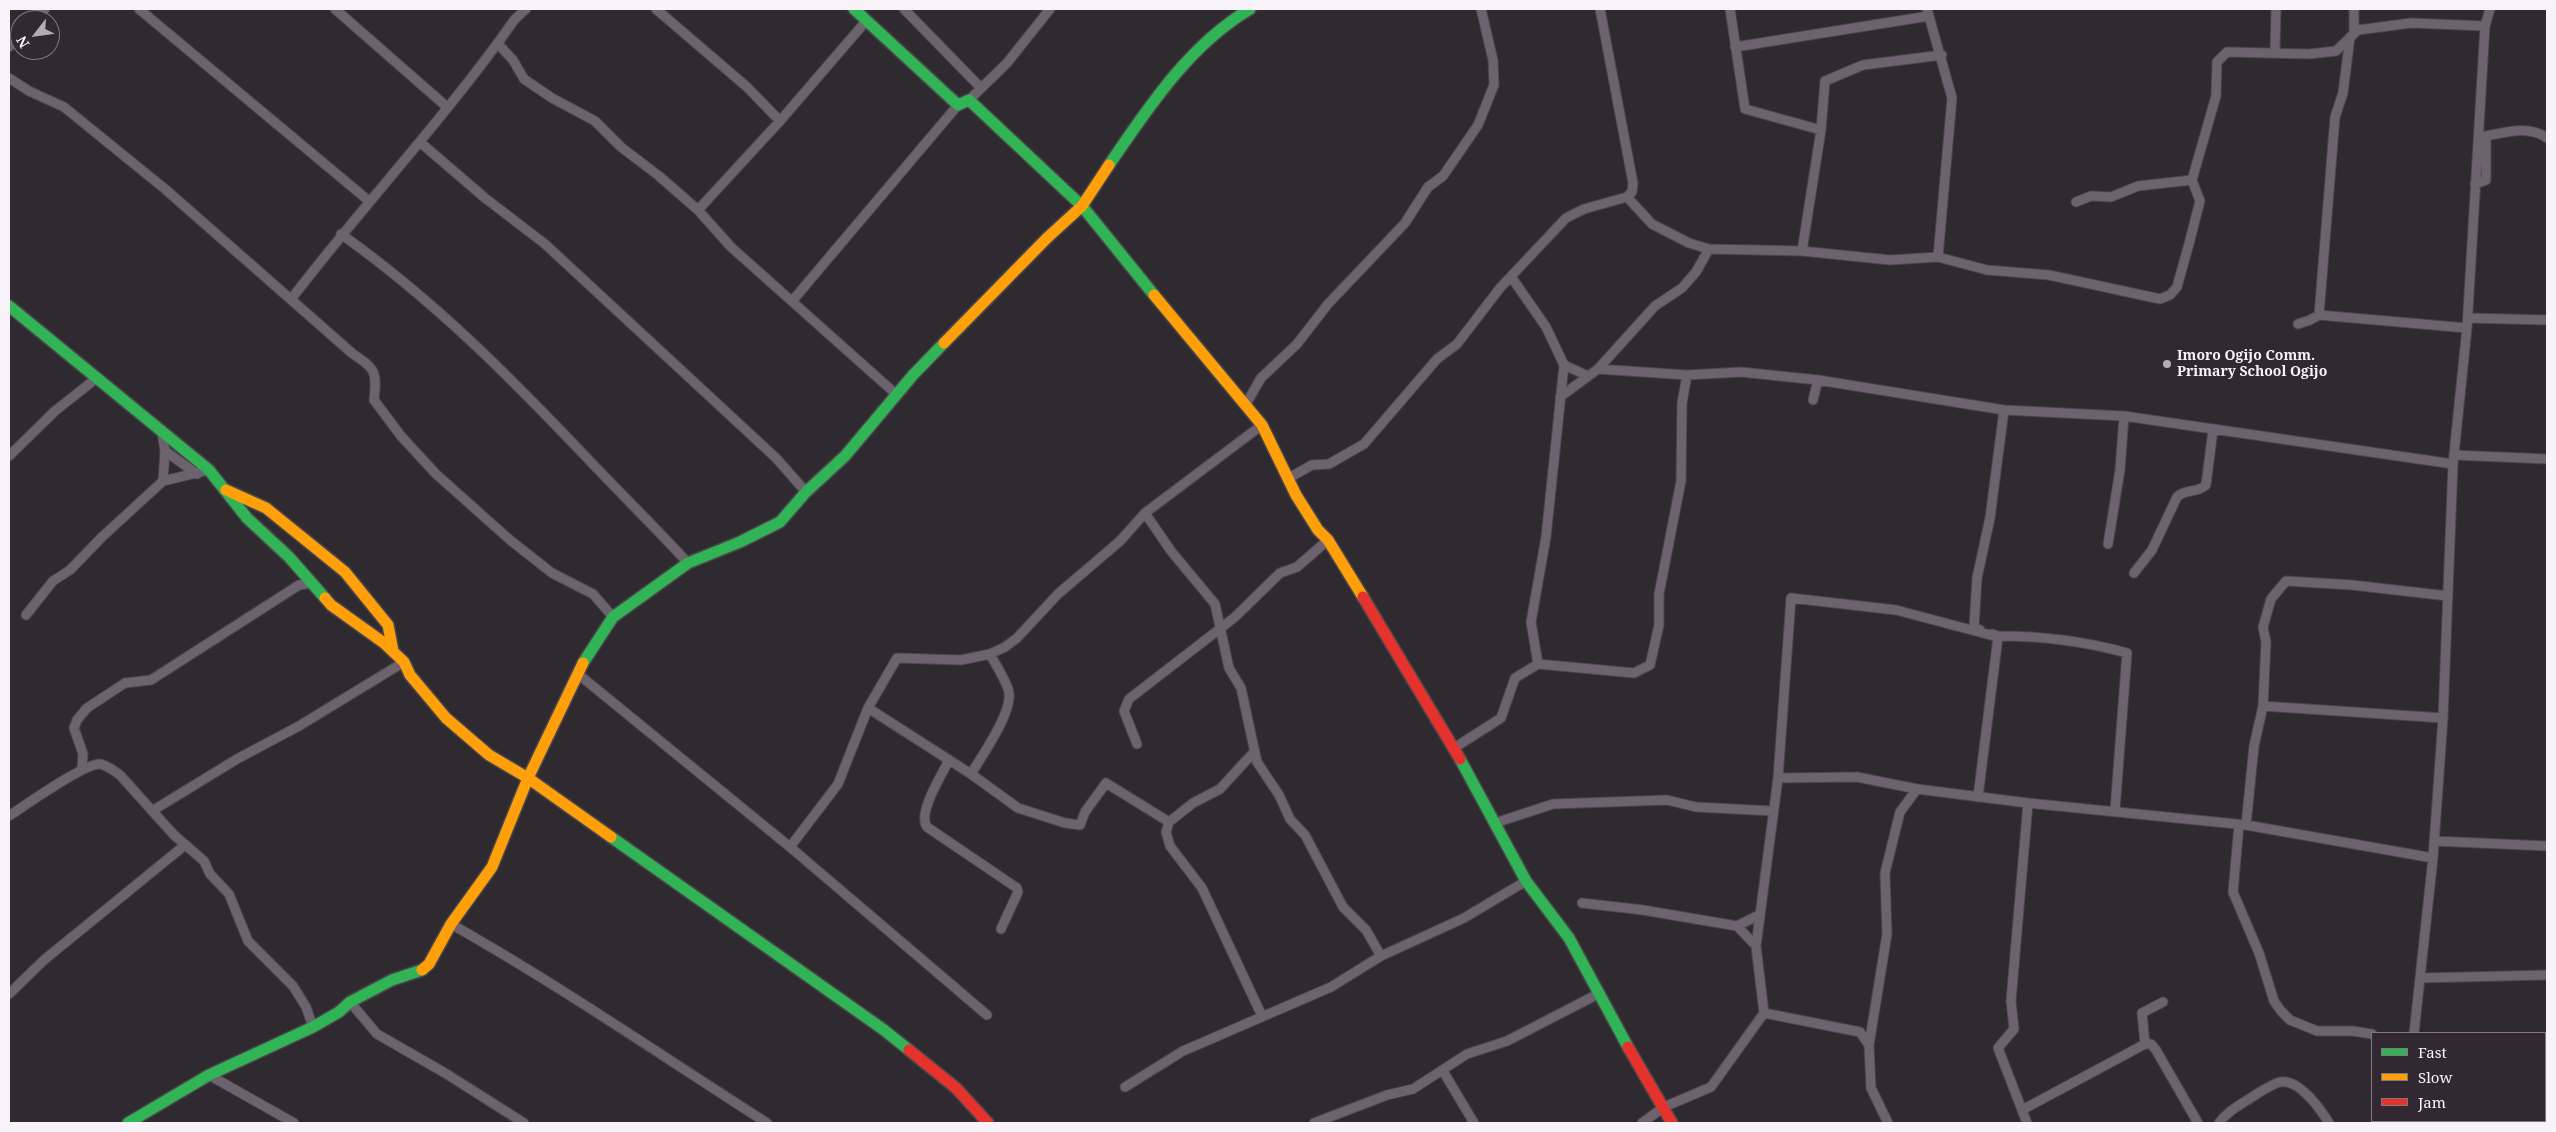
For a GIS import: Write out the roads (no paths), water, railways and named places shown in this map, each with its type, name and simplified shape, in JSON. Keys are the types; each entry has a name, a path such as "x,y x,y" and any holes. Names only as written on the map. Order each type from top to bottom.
{"street":[{"path":"139,9 369,201"},
{"path":"339,12 350,9"},
{"path":"292,298 341,234 421,143 447,107 498,44 515,19 526,9"},
{"path":"656,9 747,87 780,121"},
{"path":"854,9 1082,206 1207,361 1246,404 1262,425 1286,480 1318,530 1328,540 1454,748 1526,881 1569,938 1598,994 1672,1123"},
{"path":"904,9 981,88"},
{"path":"793,300 963,102 1007,63 1050,9"},
{"path":"128,1123 209,1075 313,1027 339,1012 350,1002 392,980 421,971 429,964 451,924 492,867 528,778 586,656 613,617 688,563 740,542 780,522 806,492 845,456 897,395 1033,252 1082,206 1153,101 1198,51 1235,18 1250,9"},
{"path":"1246,404 1261,378 1297,344 1328,304 1405,224 1428,187 1443,176 1478,125 1494,85 1493,60 1481,9"},
{"path":"1286,480 1312,465 1329,464 1364,444 1437,359 1457,344 1481,312 1532,253 1566,218 1584,209 1627,197 1632,192 1633,183 1600,9"},
{"path":"1730,9 1745,109 1821,130"},
{"path":"2275,51 2276,9"},
{"path":"2318,315 2333,140 2352,34 2354,9"},
{"path":"2414,1032 2434,841 2443,718 2453,464 2468,318 2485,26 2490,9"},
{"path":"339,12 447,107"},
{"path":"1735,47 1928,12 1942,55 1952,98 1938,257"},
{"path":"698,210 780,121 868,20"},
{"path":"1627,197 1652,224 1690,243 1709,249 1802,251 1890,260 1938,257 1987,270 2049,275 2160,299 2170,295 2177,287 2190,240 2200,201 2192,180 2216,96 2217,62 2227,52 2275,51 2309,54 2336,51 2352,34 2411,23 2485,26"},
{"path":"498,44 513,60 524,79 552,98 594,121 621,147 659,176 698,210 731,247 793,300 897,395"},
{"path":"1802,251 1821,130 1825,81 1863,65 1942,55"},
{"path":"9,78 29,91 64,107 165,189 292,298 353,354 372,366 376,379 374,400 401,436 436,474 510,540 552,574 593,594 613,617"},
{"path":"2475,184 2486,180 2486,136 2525,129 2538,131 2547,138"},
{"path":"421,143 485,198 545,244 776,458 806,492"},
{"path":"2076,202 2091,196 2111,196 2138,186 2192,180"},
{"path":"341,234 401,278 458,328 526,394 688,563"},
{"path":"1560,397 1598,369 1656,306 1682,288 1696,272 1709,249"},
{"path":"1512,278 1546,328 1564,365 1546,537 1530,622 1538,664"},
{"path":"9,306 98,377 130,407 209,470 247,518 289,557 300,579 312,583 331,605 393,651 404,662 410,675 446,718 490,755 528,778 884,1030 956,1088 988,1123"},
{"path":"2298,324 2318,315 2467,328"},
{"path":"2468,318 2547,320"},
{"path":"1564,365 1588,376"},
{"path":"1598,369 1687,374 1741,372 1818,380 2004,410 2124,416 2453,464"},
{"path":"1454,748 1501,718 1515,678 1538,664 1634,673 1650,665 1659,625 1659,594 1681,481 1682,403 1687,374"},
{"path":"9,456 55,411 98,377"},
{"path":"1813,400 1818,380"},
{"path":"2004,410 1991,510 1977,578 1974,627 1998,636 2041,636 2096,644 2127,653 2115,810"},
{"path":"2108,544 2120,470 2124,416"},
{"path":"790,847 838,784 868,708 897,658 961,660 990,654 1005,648 1017,638 1058,594 1120,541 1145,514 1262,425"},
{"path":"2134,573 2152,550 2177,497 2182,492 2200,491 2206,485 2213,430"},
{"path":"162,432 165,451 163,481"},
{"path":"165,451 197,474"},
{"path":"2454,455 2547,460"},
{"path":"26,615 53,581 70,570 102,537 163,481 209,470"},
{"path":"224,488 266,508 345,572 388,625 393,651"},
{"path":"1145,514 1171,551 1215,604 1229,668 1241,688 1251,728 1254,752 1290,819 1305,835 1343,907 1366,930 1381,956"},
{"path":"1137,744 1124,711 1125,704 1220,629 1280,574 1297,567 1328,540"},
{"path":"82,768 83,754 74,728 77,720 87,708 125,683 151,680 300,579"},
{"path":"2371,1034 2353,1030 2317,1031 2290,1020 2281,1011 2274,1001 2259,953 2233,892 2254,746 2263,706 2266,642 2263,627 2271,599 2286,581 2352,585 2448,596"},
{"path":"1642,1123 1664,1107 1711,1087 1764,1013 1756,946 1778,778 1791,598 1896,610 1998,637 1978,797"},
{"path":"971,774 992,740 1009,703 1009,691 990,654"},
{"path":"152,811 237,759 299,726 404,662"},
{"path":"578,674 790,847 987,1014"},
{"path":"2263,706 2443,718"},
{"path":"868,708 971,774 1018,808 1064,823 1080,825 1085,812 1106,783 1169,822"},
{"path":"1254,752 1220,789 1193,803 1169,822 1166,832 1170,846 1202,888 1262,1016"},
{"path":"949,760 932,794 923,817 924,822 927,826 1017,888 1018,892 1001,929"},
{"path":"9,816 82,768 100,764 111,769 204,861 210,874 229,894 248,941 293,986 306,1007 313,1027"},
{"path":"1778,778 1857,777 1917,789 1978,797 2115,810 2242,825 2432,858"},
{"path":"1888,1123 1871,1088 1869,1045 1887,934 1885,873 1900,812 1917,789"},
{"path":"1495,823 1553,804 1667,800 1696,807 1773,811"},
{"path":"2027,1123 1998,1048 2014,1029 2012,1001 2028,803"},
{"path":"2434,841 2547,846"},
{"path":"9,994 44,960 186,845"},
{"path":"1125,1087 1183,1052 1331,987 1381,956 1464,918 1526,881"},
{"path":"1582,903 1643,910 1738,926 1759,915"},
{"path":"451,924 534,971 569,997 767,1123"},
{"path":"1738,926 1756,946"},
{"path":"2420,978 2547,975"},
{"path":"1314,1123 1387,1095 1413,1089 1467,1054 1507,1040 1598,994"},
{"path":"350,1002 377,1034 445,1073 524,1123"},
{"path":"2144,1044 2142,1014 2163,1002"},
{"path":"1764,1013 1860,1032 1869,1045"},
{"path":"2022,1110 2144,1044 2151,1044 2198,1123"},
{"path":"1443,1071 1474,1123"},
{"path":"209,1075 294,1123"},
{"path":"2220,1123 2225,1115 2246,1101 2282,1082 2293,1084 2302,1090 2321,1109 2329,1123"}],"place":[{"name":"Imoro Ogijo Comm. Primary School Ogijo","path":"2167,364"}]}
